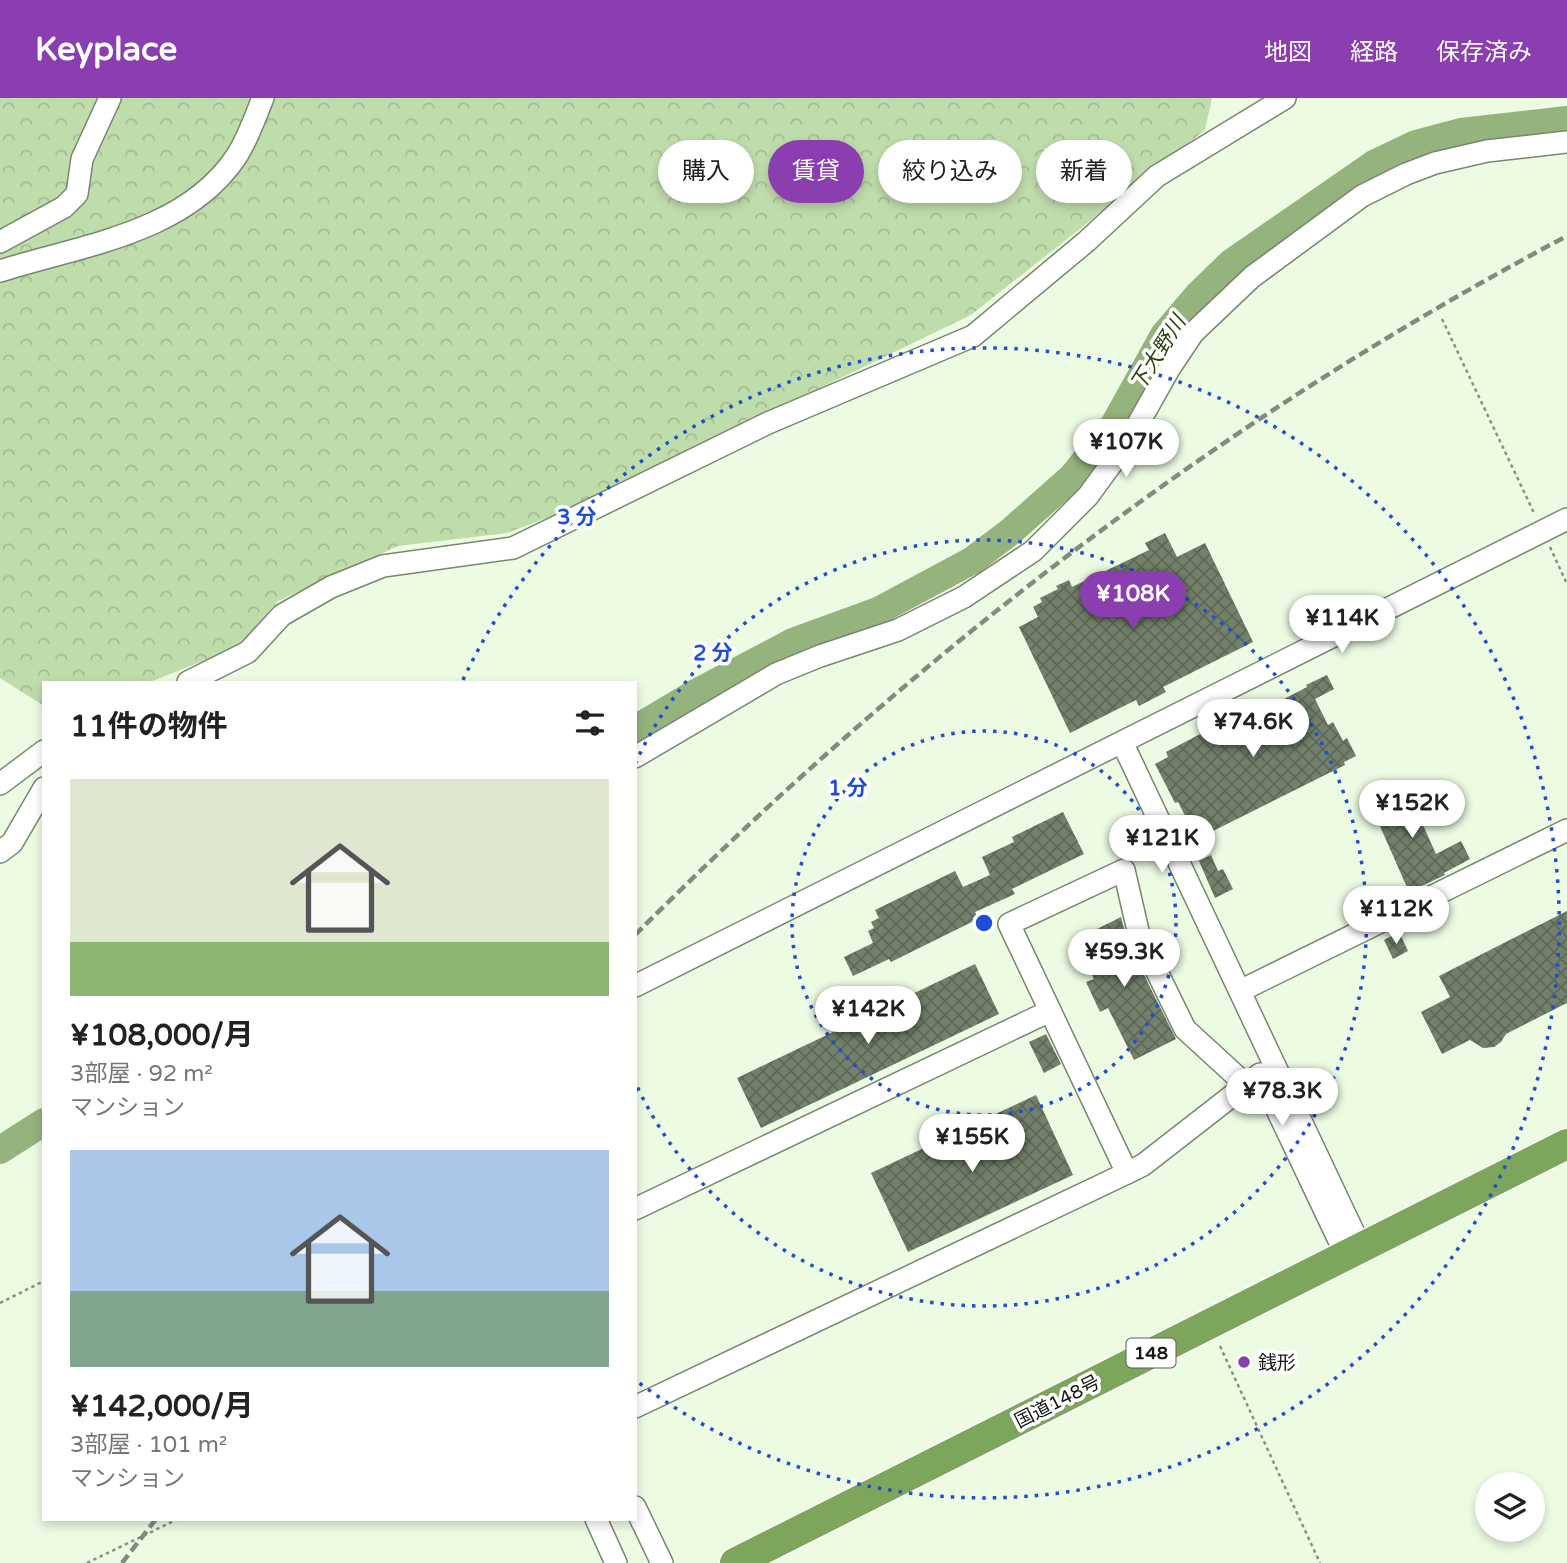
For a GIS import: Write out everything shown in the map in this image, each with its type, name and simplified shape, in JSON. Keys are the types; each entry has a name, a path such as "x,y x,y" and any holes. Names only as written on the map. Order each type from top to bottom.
{"highway":[{"name":"国道148号","path":"735,1563 1567,1144"}],"street":[{"path":"0,242 64,207 77,194 82,159 110,98"},
{"path":"0,271 111,238 172,215 198,198 218,180 238,155 263,98"},
{"path":"190,681 248,652 282,615 331,587 383,566 513,548 768,423 973,336 1087,241 1157,176 1285,98"},
{"path":"637,757 776,674 898,629 964,597 1033,551 1088,496 1129,440 1169,369 1194,333 1252,277 1363,196 1435,163 1487,150 1567,142"},
{"path":"637,985 1567,519"},
{"path":"1122,742 1240,991 1354,1252"},
{"path":"0,784 42,752"},
{"path":"0,852 12,842 42,791"},
{"path":"1240,991 1567,830"},
{"path":"1128,1173 1009,923 1125,870 1139,935 1185,1029 1245,1084"},
{"path":"637,1208 1051,1011"},
{"path":"637,1405 1128,1173 1143,1165 1260,1074 1354,1252"},
{"path":"637,1511 662,1563"},
{"path":"597,1521 616,1563"}],"path":[{"path":"1443,319 1567,584"},
{"path":"0,1303 42,1283"},
{"path":"1210,1324 1320,1563"},
{"path":"87,1563 174,1521"}],"green space":[{"path":"0,98 1212,98 1205,130 1132,188 1132,140 1036,140 1036,203 1113,203 971,315 570,509 507,533 398,546 278,601 238,647 153,681 42,681 42,705 0,678"}],"building":[{"path":"1165,533 1177,557 1205,543 1253,642 1163,687 1166,692 1139,706 1136,700 1070,733 1019,627 1038,617 1033,607 1042,602 1040,598 1058,589 1056,586 1069,580 1072,587 1149,550 1145,543"},
{"path":"1327,675 1334,689 1315,699 1328,725 1333,722 1343,741 1347,738 1356,756 1344,762 1345,765 1197,839 1155,764 1168,757 1166,752 1204,732 1200,725 1233,708 1240,722"},
{"path":"1404,783 1436,854 1461,841 1470,859 1444,873 1445,875 1409,892 1368,799"},
{"path":"1063,812 1084,854 1012,889 1015,894 975,912 978,919 891,962 889,959 853,976 844,957 873,943 868,931 874,928 871,922 879,918 875,910 955,871 963,887 990,875 982,857 1014,842 1012,837"},
{"path":"1211,855 1218,871 1223,869 1233,889 1215,898 1199,861"},
{"path":"1567,911 1567,1003 1506,1034 1494,1047 1483,1048 1470,1040 1442,1054 1421,1012 1450,997 1439,976"},
{"path":"1121,917 1127,941 1176,1039 1134,1060 1108,1008 1100,1012 1086,982 1094,979 1075,940"},
{"path":"1399,932 1408,951 1393,959 1384,940"},
{"path":"975,964 999,1014 761,1128 737,1078"},
{"path":"1046,1034 1061,1064 1044,1073 1029,1042"},
{"path":"1036,1095 1073,1175 908,1252 871,1173"}],"waterway":[{"name":"下大野川","path":"637,728 694,694 793,642 878,611 973,560 1010,532 1072,477 1114,425 1164,335 1198,295 1231,263 1374,164 1416,144 1461,132 1567,120"},
{"name":"下大野川","path":"0,1150 42,1123"}],"railway":[{"path":"637,933 740,833 848,735 960,641 1075,550 1193,464 1314,383 1439,307 1567,236"},
{"path":"122,1563 154,1521"}],"place":[{"name":"銭形","path":"1244,1362"}]}
